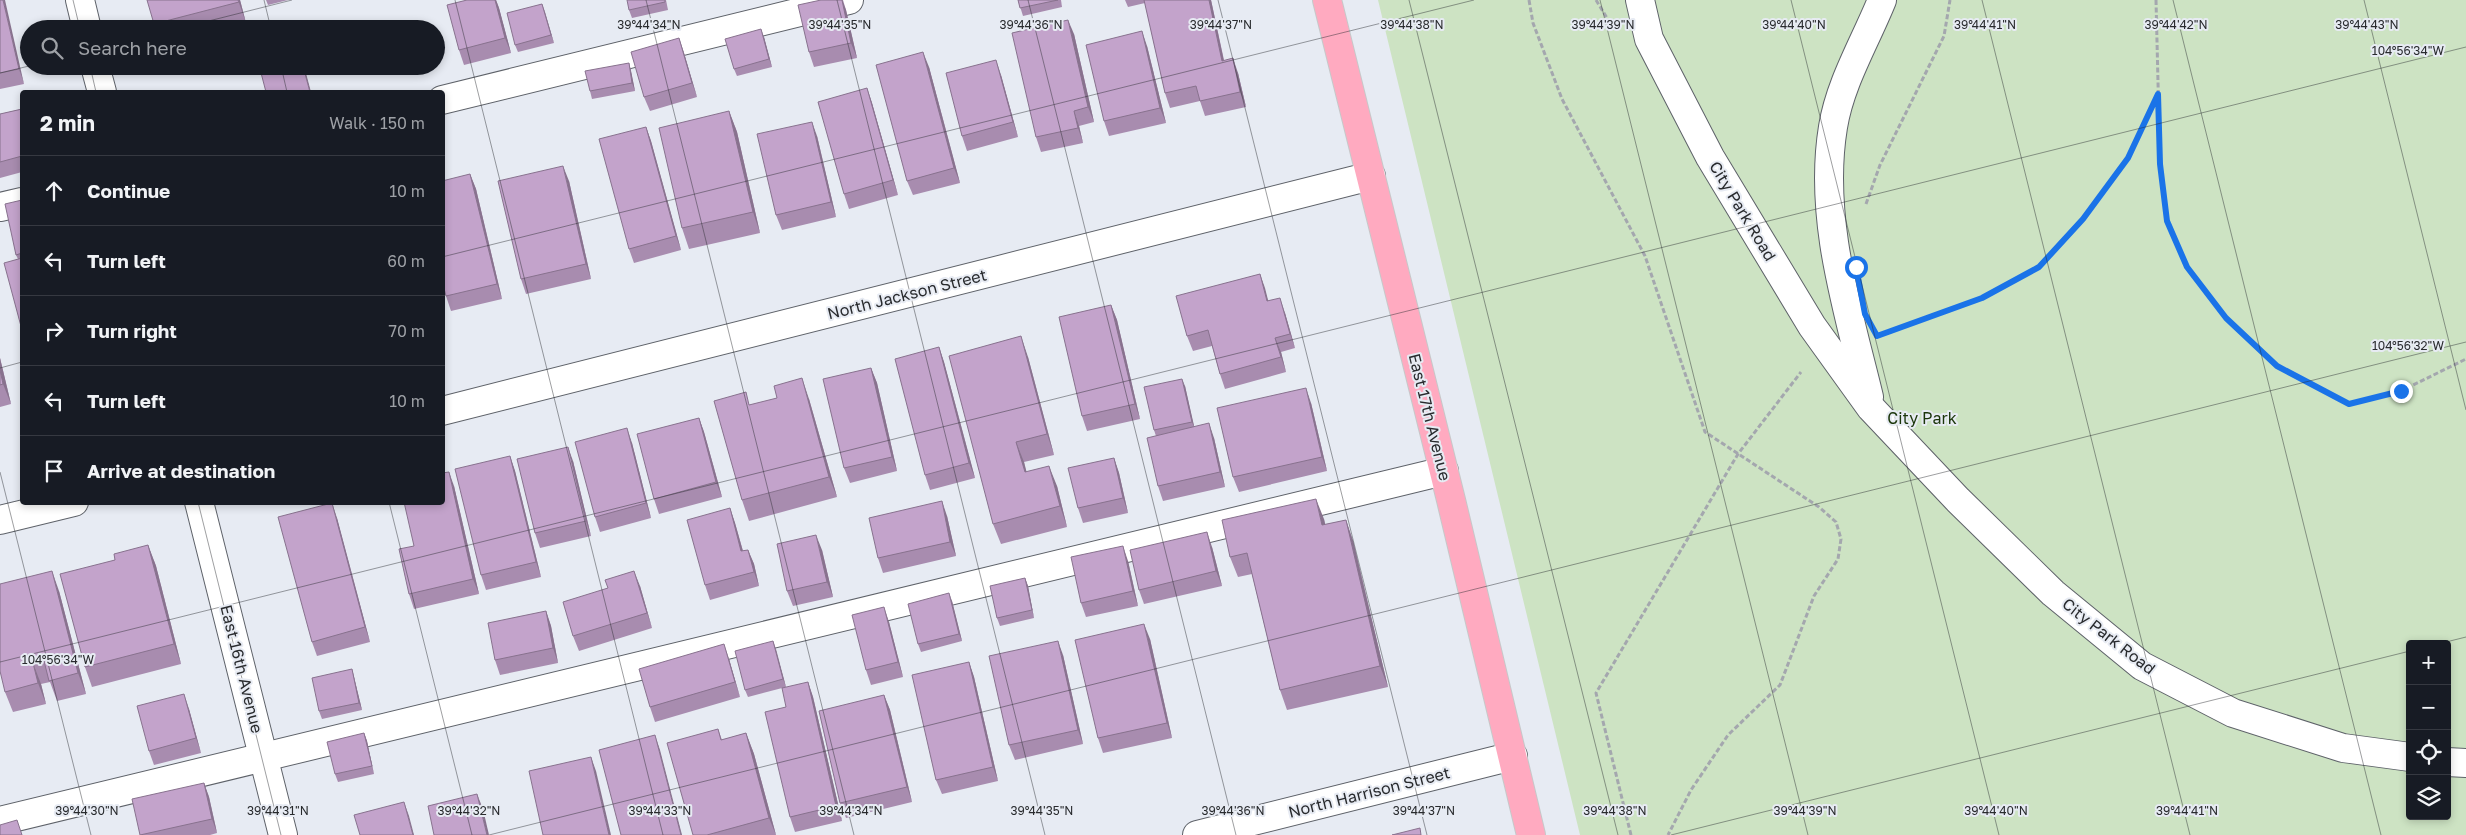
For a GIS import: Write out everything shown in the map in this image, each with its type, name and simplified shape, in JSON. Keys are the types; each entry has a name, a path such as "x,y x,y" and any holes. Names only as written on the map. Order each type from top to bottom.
{"main road":[{"name":"East 17th Avenue","path":"1327,0 1444,471 1531,835"}],"street":[{"path":"80,0 84,20"},
{"path":"445,99 849,0"},
{"name":"City Park Road","path":"1640,0 1649,39 1710,157 1812,326 1871,408 1958,500 2053,593 2142,666 2233,713 2343,748 2406,756"},
{"path":"1871,408 1834,250 1830,177 1833,127 1848,76 1882,0"},
{"path":"98,75 102,90"},
{"name":"North Jackson Street","path":"445,410 1371,176"},
{"path":"0,207 20,202"},
{"path":"0,821 1444,471"},
{"path":"0,520 62,505"},
{"name":"East 16th Avenue","path":"200,505 283,835"},
{"name":"North Harrison Street","path":"1197,835 1513,756"},
{"path":"2451,762 2466,763"}],"path":[{"path":"1529,0 1533,23 1562,99 1645,256 1705,432 1819,507 1836,522 1841,539 1838,559 1814,596 1780,685 1728,735 1691,790 1668,835"},
{"path":"1864,209 1880,165 1944,36 1950,0"},
{"path":"2156,0 2160,164 2167,221 2187,267 2226,318 2277,366 2349,404 2401,391 2466,358"},
{"path":"1886,333 1982,298 2039,267 2083,219 2128,158 2158,94"},
{"path":"1631,835 1596,693 1738,454 1804,367"}],"green space":[{"name":"City Park","path":"1378,0 2466,0 2466,835 1580,835"}],"building":[{"path":"0,0 3,0 19,69 0,73"},
{"path":"147,0 238,0 239,2 169,20 153,20"},
{"path":"467,0 495,0 505,38 459,50 447,5"},
{"path":"627,0 665,0 665,2 629,10"},
{"path":"821,0 842,0 851,43 809,52 798,5"},
{"path":"1018,0 1058,0 1020,8"},
{"path":"1144,0 1209,0 1222,61 1233,58 1240,92 1200,101 1196,86 1165,93"},
{"path":"542,4 551,35 515,45 507,13"},
{"path":"1068,20 1088,107 1074,111 1078,128 1036,137 1012,33"},
{"path":"761,29 769,59 734,69 725,39"},
{"path":"1142,31 1160,108 1104,121 1086,45"},
{"path":"679,38 692,83 644,97 631,52"},
{"path":"923,52 954,168 907,181 876,65"},
{"path":"996,60 1013,122 962,136 946,73"},
{"path":"629,63 632,83 590,91 585,71"},
{"path":"262,75 305,75 309,90 265,90"},
{"path":"867,88 893,180 844,194 818,102"},
{"path":"20,109 20,157 0,162 0,114"},
{"path":"729,111 753,212 682,228 659,128"},
{"path":"812,122 831,202 776,215 757,134"},
{"path":"646,127 676,236 629,249 599,139"},
{"path":"563,166 586,264 521,279 498,181"},
{"path":"470,174 497,284 446,296 445,180"},
{"path":"20,200 20,254 16,255 5,204"},
{"path":"20,259 20,323 4,263"},
{"path":"1260,274 1267,301 1280,298 1290,334 1275,338 1281,357 1220,374 1208,330 1187,336 1176,296"},
{"path":"1111,305 1135,404 1082,416 1059,317"},
{"path":"1021,336 1047,434 1016,442 1025,472 1049,466 1060,506 993,524 949,356"},
{"path":"939,347 969,463 925,475 895,359"},
{"path":"871,368 892,457 844,468 823,379"},
{"path":"0,370 3,384 0,385"},
{"path":"802,378 829,477 742,500 714,401 746,392 749,405 777,398 774,386"},
{"path":"1182,379 1192,422 1154,430 1144,387"},
{"path":"1306,388 1322,457 1233,477 1217,408"},
{"path":"699,418 716,482 654,499 637,434"},
{"path":"1209,423 1220,472 1158,486 1147,438"},
{"path":"627,428 646,503 595,517 575,442"},
{"path":"568,447 586,521 535,533 517,459"},
{"path":"510,456 536,562 481,575 455,469"},
{"path":"1114,458 1123,498 1078,508 1068,468"},
{"path":"449,472 473,579 409,594 399,549 414,546 405,505 445,505 445,473"},
{"path":"1316,499 1322,525 1346,520 1380,666 1280,690 1247,553 1230,557 1222,520"},
{"path":"942,501 950,542 878,558 869,518"},
{"path":"324,505 333,505 365,627 312,642 278,517"},
{"path":"730,508 741,551 748,550 754,572 705,585 687,520"},
{"path":"1207,532 1216,571 1139,590 1130,550"},
{"path":"816,535 827,582 787,591 777,544"},
{"path":"148,545 174,644 85,667 60,574 115,560 114,554"},
{"path":"1123,546 1133,591 1081,603 1071,557"},
{"path":"52,571 78,673 49,681 44,661 33,663 38,683 5,692 0,671 0,584"},
{"path":"634,571 647,613 573,636 563,602 608,588 605,580"},
{"path":"1025,578 1032,610 997,618 990,586"},
{"path":"949,593 959,634 918,644 908,604"},
{"path":"884,607 898,662 866,670 852,615"},
{"path":"546,611 553,648 495,660 488,623"},
{"path":"1144,624 1167,723 1098,738 1075,640"},
{"path":"773,641 783,679 745,690 735,651"},
{"path":"1058,641 1078,730 1009,745 989,656"},
{"path":"724,644 735,682 650,707 639,669"},
{"path":"969,662 993,767 936,780 912,675"},
{"path":"352,669 359,703 319,711 312,678"},
{"path":"808,682 836,806 790,817 765,712 786,707 782,688"},
{"path":"184,694 196,738 149,751 137,706"},
{"path":"884,695 907,787 840,803 819,711"},
{"path":"718,729 721,740 746,733 769,818 707,835 693,835 667,743"},
{"path":"364,733 372,766 335,774 327,742"},
{"path":"655,735 681,835 621,835 599,750"},
{"path":"591,757 609,835 543,835 529,771"},
{"path":"204,783 212,819 140,835 132,799"},
{"path":"477,794 487,835 434,835 428,806"},
{"path":"404,802 413,835 360,835 354,815"},
{"path":"17,820 22,835 0,835 0,825"},
{"path":"1420,828 1421,835 1392,835"}],"route":[{"path":"1856,267 1865,314 1877,336 1982,298 2039,267 2083,219 2128,158 2158,94 2160,164 2167,221 2187,267 2226,318 2277,366 2349,404 2401,391"}]}
